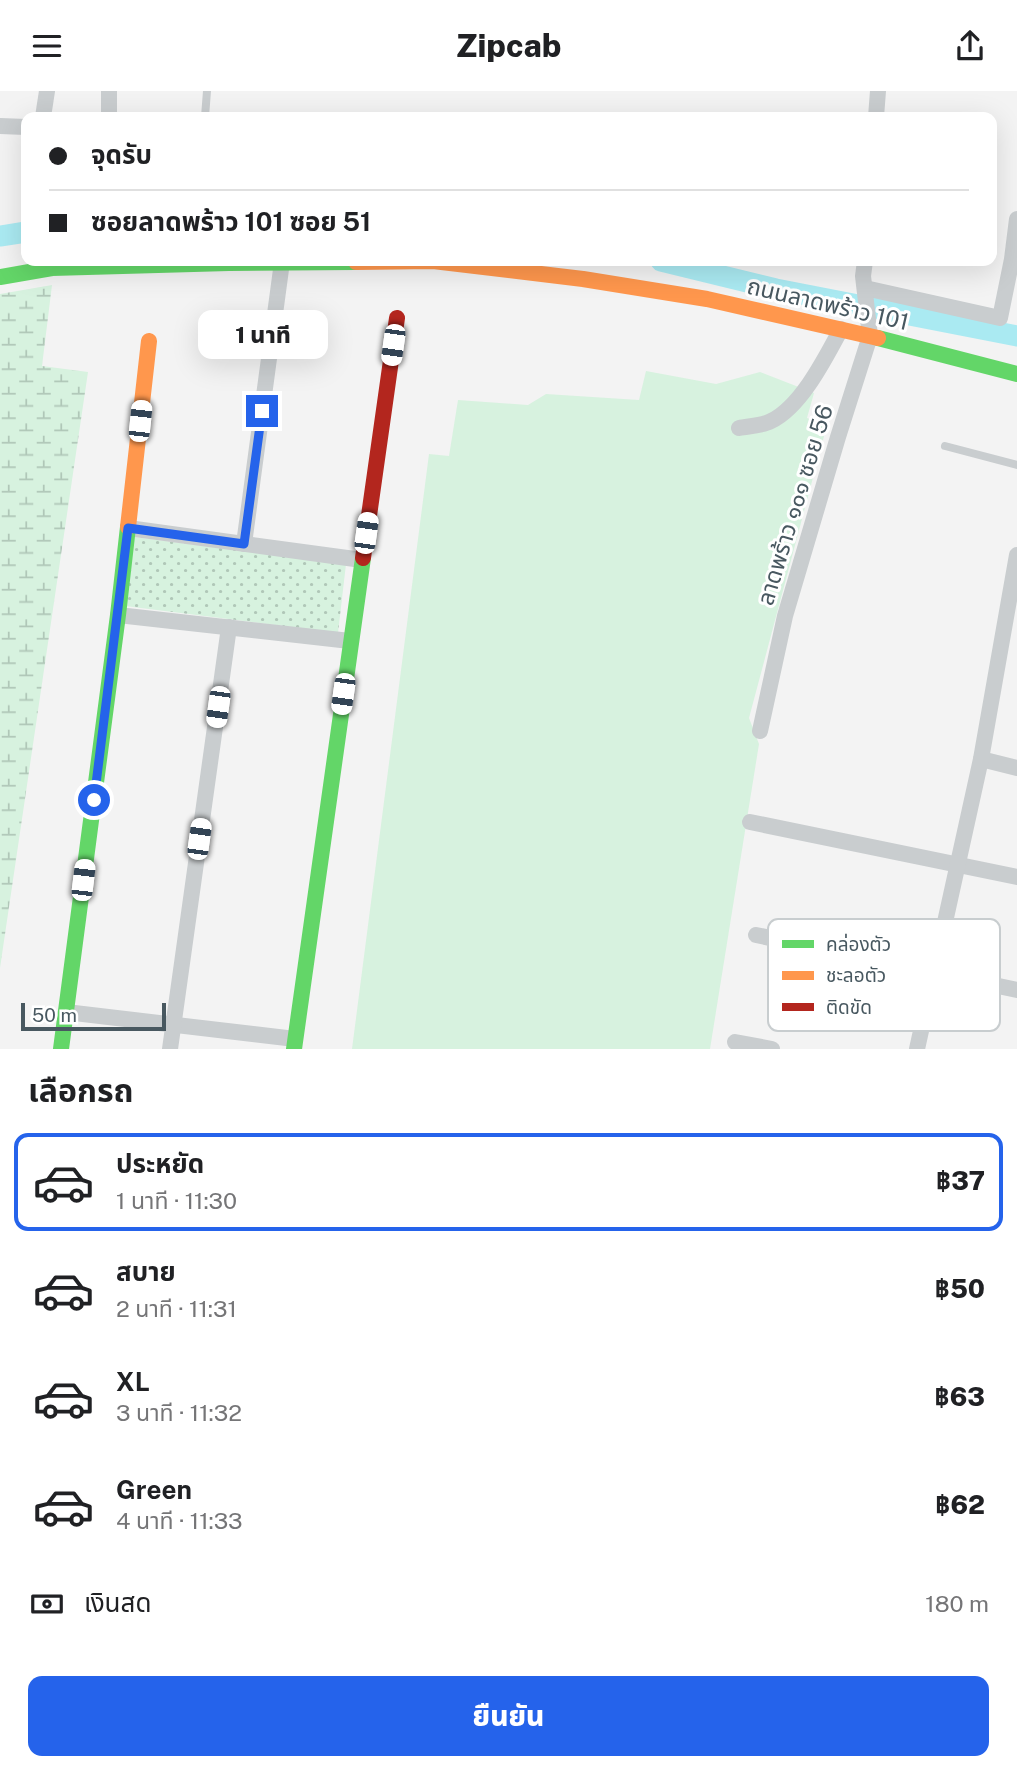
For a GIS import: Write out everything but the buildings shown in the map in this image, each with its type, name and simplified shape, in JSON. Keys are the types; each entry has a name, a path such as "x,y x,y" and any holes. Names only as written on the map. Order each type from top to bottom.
{"street":[{"path":"44,112 47,91"},
{"path":"109,112 110,91"},
{"path":"876,112 878,91"},
{"path":"0,126 21,127"},
{"path":"865,290 1000,319 1014,259 1017,219"},
{"name":"ถนนลาดพร้าว 101","path":"0,278 52,268 129,266"},
{"path":"244,544 281,266"},
{"name":"ถนนลาดพร้าว 101","path":"475,266 583,279 707,299 841,329 869,328 1017,374"},
{"name":"ลาดพร้าว ๑๐๑ ซอย 56","path":"760,731 785,616 869,328 864,266"},
{"path":"66,1012 294,1044 397,318"},
{"path":"738,428 771,422 790,407 827,356 841,329"},
{"path":"61,1049 118,615 149,341"},
{"path":"128,528 362,560"},
{"path":"945,919 981,759 1017,555"},
{"path":"118,615 350,641"},
{"path":"170,1049 229,627"},
{"path":"1001,645 1017,650"},
{"path":"981,759 1017,768"},
{"path":"750,822 1017,877"},
{"path":"756,935 768,938"},
{"path":"917,1049 921,1031"},
{"path":"735,1042 772,1049"}],"lane":[{"path":"205,112 207,91"},
{"path":"945,446 1017,465"}],"green space":[{"path":"52,285 42,366 88,372 0,968 0,294"},
{"path":"646,371 716,384 760,372 814,393 807,418 827,425 749,718 759,744 710,1049 352,1049 429,454 449,456 458,400 528,405 546,394 639,400"},
{"path":"134,537 346,564 338,633 125,606"}],"waterway":[{"path":"0,236 21,233"},
{"path":"682,266 776,289 1017,336"}],"traffic: fast":[{"path":"0,277 52,268 123,266"},
{"path":"878,338 1017,374"},
{"path":"61,1049 128,527"},
{"path":"294,1049 363,558"}],"traffic: slow":[{"path":"475,266 583,279 707,299 878,338"},
{"path":"128,527 149,341"}],"traffic: jam":[{"path":"363,558 397,318"}],"route":[{"path":"94,800 128,528 244,544 262,411"}]}
